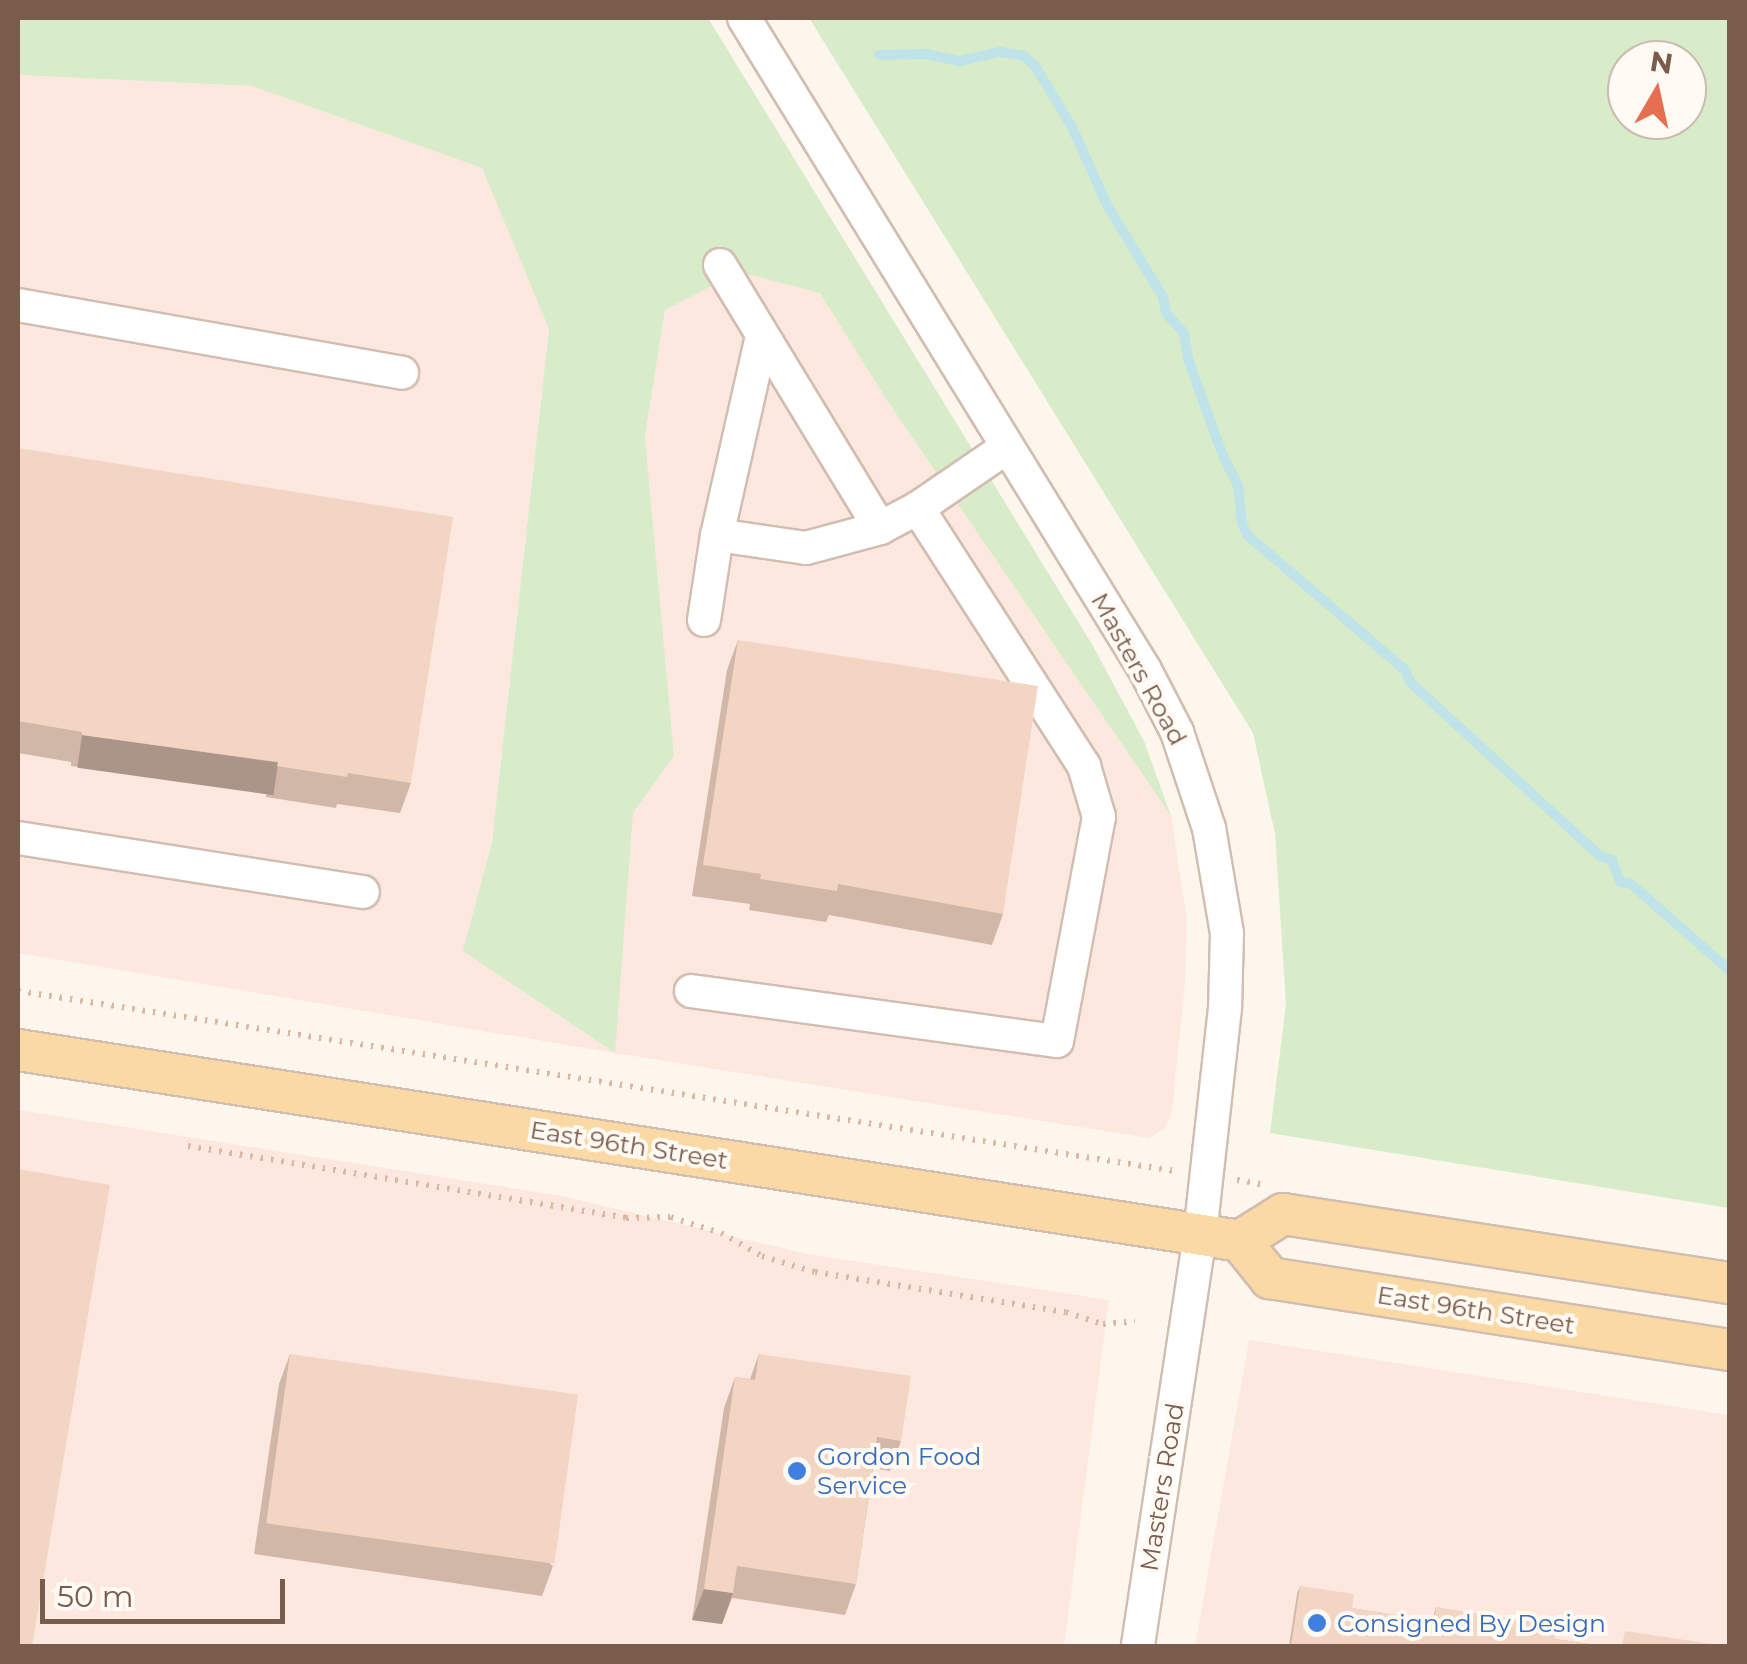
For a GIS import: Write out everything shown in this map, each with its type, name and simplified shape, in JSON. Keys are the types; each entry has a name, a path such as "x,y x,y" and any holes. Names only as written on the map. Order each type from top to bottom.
{"main road":[{"name":"East 96th Street","path":"18,1050 1200,1234 1240,1242 1270,1278 1730,1350"},
{"path":"1240,1242 1283,1214 1730,1284"}],"street":[{"name":"Masters Road","path":"744,18 1145,670 1178,732 1198,783 1220,878 1226,933 1226,1008 1200,1234 1138,1646"},
{"path":"720,265 880,528"},
{"path":"18,305 402,373"},
{"path":"704,620 717,535 762,336"},
{"path":"717,535 806,548 880,528 918,508 1008,447"},
{"path":"692,991 1057,1041 1099,817 1084,766 918,508"},
{"path":"18,838 363,892"}],"path":[{"path":"18,992 1280,1188"},
{"path":"188,1146 626,1218 672,1217 721,1233 762,1256 815,1272 1066,1312 1103,1324 1135,1320"}],"shaded area":[{"path":"18,75 252,86 482,168 549,328 492,842 464,951 614,1052 633,813 674,756 645,437 665,310 739,272 820,293 888,402 1171,816 1187,919 1185,983 1172,1110 1165,1128 1149,1138 615,1053 18,953"},
{"path":"18,1110 562,1196 808,1254 1109,1300 1064,1646 18,1646"},
{"path":"1249,1340 1729,1415 1729,1646 1195,1646"}],"green space":[{"path":"18,18 708,18 1093,646 1144,741 1171,816 888,402 820,293 739,272 665,310 645,437 674,756 633,813 615,1053 463,951 492,842 549,329 482,168 252,86 18,75"},
{"path":"809,18 1729,18 1729,1208 1270,1133 1286,1004 1275,834 1253,733"}],"building":[{"path":"18,448 453,517 411,783 277,766 278,762 82,735 18,721"},
{"path":"738,640 1038,686 1003,914 838,884 837,891 760,879 761,874 703,865"},
{"path":"18,1169 110,1185 32,1646 18,1646"},
{"path":"290,1354 578,1394 554,1564 266,1523"},
{"path":"759,1354 911,1376 901,1441 877,1437 856,1584 737,1566 733,1593 704,1589 735,1377 755,1380"},
{"path":"1300,1586 1354,1594 1352,1608 1434,1621 1436,1607 1557,1626 1555,1639 1603,1646 1291,1646"},
{"path":"1625,1631 1725,1646 1622,1646"}],"waterway":[{"path":"879,55 926,54 960,61 1000,52 1024,56 1035,66 1072,127 1107,205 1163,297 1166,313 1184,333 1188,359 1223,456 1238,485 1247,535 1405,670 1410,682 1600,856 1612,860 1620,882 1630,883 1730,971"}],"place":[{"name":"Gordon Food Service","path":"797,1471"},
{"name":"Consigned By Design","path":"1317,1623"}]}
